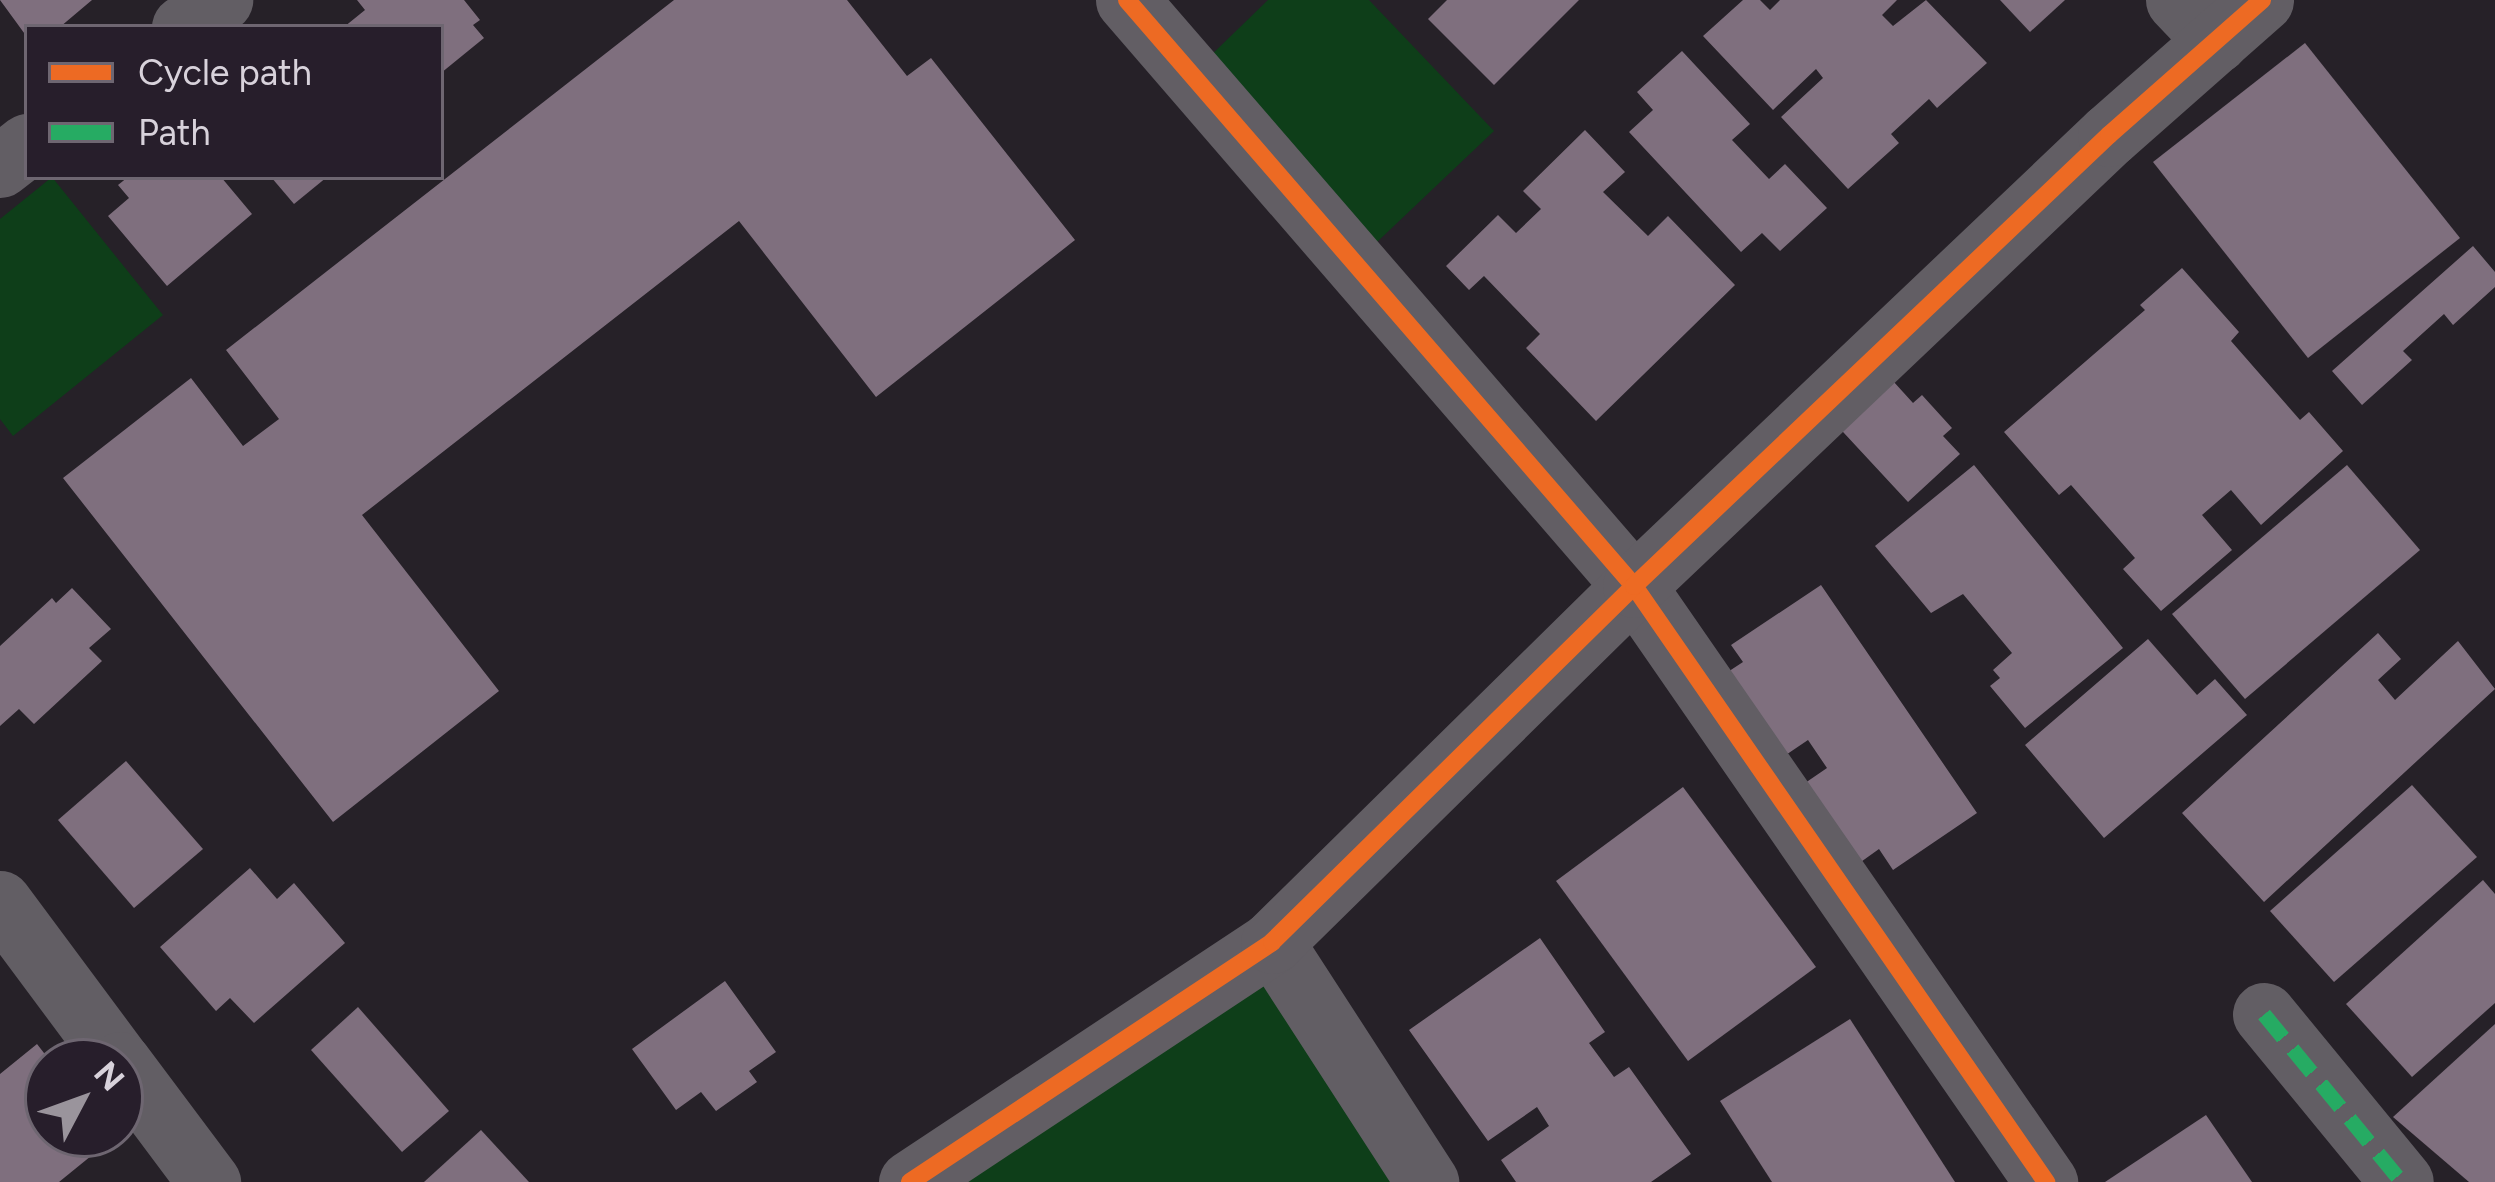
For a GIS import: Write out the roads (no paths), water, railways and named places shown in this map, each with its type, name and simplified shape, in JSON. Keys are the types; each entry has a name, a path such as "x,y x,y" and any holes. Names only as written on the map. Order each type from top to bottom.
{"street":[{"path":"187,24 220,0"},
{"path":"1127,0 1634,586 2045,1182"},
{"path":"910,1182 1272,942 2196,21 2262,0"},
{"path":"0,166 24,147"},
{"path":"0,902 102,1038"},
{"path":"1272,942 1427,1182"},
{"path":"2264,1014 2402,1182"},
{"path":"144,1094 209,1182"}]}
